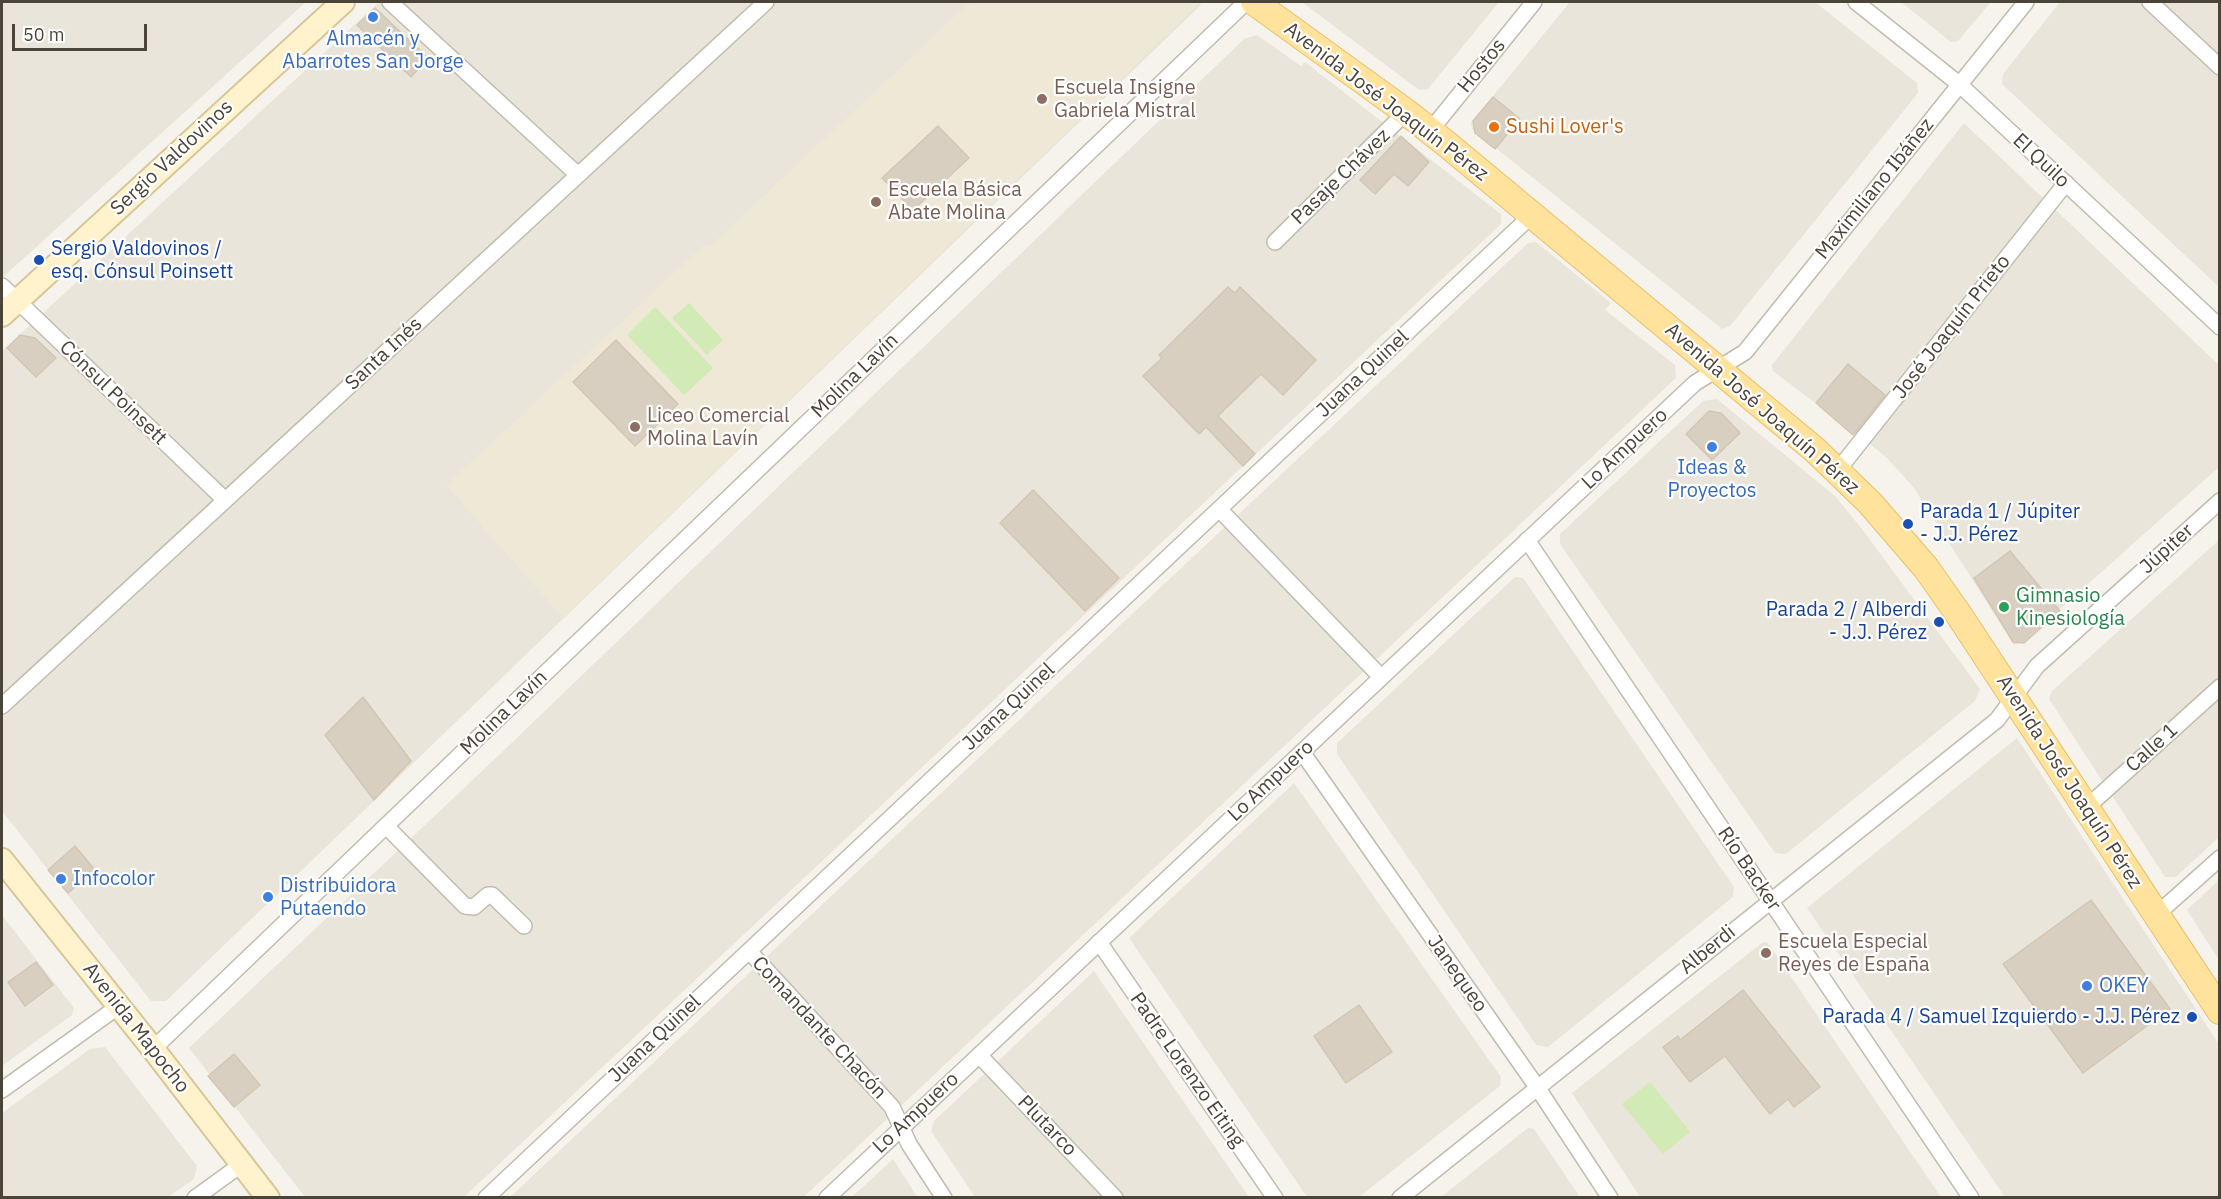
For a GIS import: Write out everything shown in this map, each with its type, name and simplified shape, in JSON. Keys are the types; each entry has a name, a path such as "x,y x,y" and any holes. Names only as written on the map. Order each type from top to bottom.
{"main road":[{"name":"Sergio Valdovinos","path":"6,301 343,2"},
{"name":"Avenida José Joaquín Pérez","path":"1254,2 1430,131 1838,470 1870,503 1926,568 2220,1011"},
{"name":"Avenida Mapocho","path":"2,860 268,1197"}],"street":[{"path":"390,2 578,175"},
{"name":"Santa Inés","path":"2,706 766,2"},
{"name":"Molina Lavín","path":"153,1049 1246,2"},
{"name":"Hostos","path":"1430,131 1534,2"},
{"name":"El Quilo","path":"1856,2 1959,84 2220,327"},
{"name":"Maximiliano Ibáñez","path":"1718,370 1744,352 2026,2"},
{"path":"2150,2 2220,67"},
{"name":"Pasaje Chávez","path":"1275,242 1406,112"},
{"name":"José Joaquín Prieto","path":"1838,470 2066,183"},
{"name":"Juana Quinel","path":"486,1197 1532,215"},
{"name":"Cónsul Poinsett","path":"6,301 225,500"},
{"name":"Lo Ampuero","path":"827,1197 1695,383 1718,370"},
{"name":"Júpiter","path":"2013,699 2037,666 2220,501"},
{"path":"1219,509 1381,677"},
{"name":"Río Backer","path":"1527,540 1971,1197"},
{"name":"Calle 1","path":"2085,808 2220,687"},
{"name":"Alberdi","path":"1400,1197 1998,720 2013,699"},
{"name":"Janequeo","path":"1302,752 1537,1088 1610,1197"},
{"path":"386,826 465,906 474,907 492,895 524,926"},
{"path":"2156,915 2220,858"},
{"name":"Padre Lorenzo Eiting","path":"1099,942 1275,1197"},
{"name":"Comandante Chacón","path":"749,951 892,1107 909,1144 944,1197"},
{"path":"2,1090 119,1006"},
{"name":"Plutarco","path":"979,1055 1115,1197"},
{"path":"195,1197 242,1164"}],"shaded area":[{"path":"2,2 306,2 2,278"},
{"path":"379,2 1201,2 1200,6 166,1001 151,1001 2,811 2,351"},
{"path":"970,2 1200,3 563,618 446,485 705,244 710,246"},
{"path":"1302,2 1499,2 1428,89 1419,90"},
{"path":"1570,2 1815,2 1917,83 1918,93 1730,326 1722,329 1472,129 1471,123"},
{"path":"1901,2 1991,2 1958,41 1951,42"},
{"path":"2060,2 2219,2 2219,287 2002,84 2003,74"},
{"path":"1257,35 1301,66 1305,62 1501,214 1501,224 464,1197 305,1197 189,1048 499,755 1244,39"},
{"path":"1964,123 2219,365 2219,467 2022,643 2014,645 1914,488 1887,458 1829,410 1819,406 1773,371 1772,365"},
{"path":"1536,242 1611,303 1605,310 1675,365 1676,378 804,1197 509,1198 1528,243"},
{"path":"1717,399 1835,496 1980,689 1975,701 1786,854 1775,853 1560,544 1560,534 1703,401"},
{"path":"2219,540 2219,837 2176,877 2165,877 2049,699 2052,691"},
{"path":"1515,577 1523,578 1734,887 1733,897 1548,1047 1536,1045 1337,754 1337,743"},
{"path":"2017,738 2219,1044 2219,1197 2005,1197 1807,908"},
{"path":"1294,783 1501,1077 1500,1086 1359,1197 1307,1197 1129,938"},
{"path":"2219,880 2219,960 2187,910"},
{"path":"2,915 74,1008 72,1015 2,1066"},
{"path":"1763,942 1768,943 1941,1197 1640,1197 1572,1093"},
{"path":"1094,971 1249,1197 975,1197 931,1131 934,1121"},
{"path":"105,1047 197,1166 194,1179 168,1197 2,1197 2,1113 90,1049"},
{"path":"1528,1128 1534,1129 1580,1197 1441,1197"},
{"path":"893,1159 917,1197 852,1197"}],"green space":[{"path":"689,303 723,340 707,355 672,318"},
{"path":"655,307 713,368 684,395 627,335"},
{"path":"1650,1082 1690,1132 1663,1154 1622,1104"}],"building":[{"path":"375,8 428,58 411,77 357,25"},
{"name":"Sushi Lover's","path":"1493,97 1520,119 1495,149 1475,133 1473,121"},
{"path":"938,126 969,158 913,210 882,178"},
{"path":"1401,136 1429,162 1408,186 1394,174 1375,194 1360,180"},
{"path":"1228,287 1235,293 1240,287 1316,360 1283,395 1261,374 1218,416 1255,454 1243,466 1206,427 1199,434 1143,376 1162,358 1159,355"},
{"path":"20,335 35,338 56,358 36,377 7,348"},
{"path":"616,340 678,404 635,446 573,382"},
{"path":"1848,364 1885,395 1853,435 1816,403"},
{"name":"Ideas & Proyectos","path":"1709,411 1721,413 1740,433 1712,460 1686,434"},
{"path":"1033,490 1119,578 1085,611 1000,523"},
{"path":"2010,551 2060,611 2024,643 2013,642 1974,578"},
{"path":"363,697 411,761 374,800 325,735"},
{"path":"75,846 95,870 68,893 48,870"},
{"name":"OKEY","path":"2091,900 2170,1009 2083,1073 2003,964"},
{"path":"36,962 53,985 25,1006 8,982"},
{"path":"1743,990 1820,1087 1794,1107 1788,1099 1770,1114 1725,1056 1690,1082 1663,1047 1678,1036 1680,1040"},
{"path":"1359,1005 1392,1052 1346,1083 1314,1036"},
{"path":"234,1054 260,1085 234,1107 208,1076"}],"place":[{"name":"Almacén y Abarrotes San Jorge","path":"373,17"},
{"name":"Escuela Insigne Gabriela Mistral","path":"1042,99"},
{"name":"Sushi Lover's","path":"1494,127"},
{"name":"Escuela Básica Abate Molina","path":"876,202"},
{"name":"Sergio Valdovinos / esq. Cónsul Poinsett","path":"39,260"},
{"name":"Liceo Comercial Molina Lavín","path":"635,427"},
{"name":"Ideas & Proyectos","path":"1712,447"},
{"name":"Parada 1 / Júpiter - J.J. Pérez","path":"1908,524"},
{"name":"Gimnasio Kinesiología","path":"2004,607"},
{"name":"Parada 2 / Alberdi - J.J. Pérez","path":"1939,622"},
{"name":"Infocolor","path":"61,879"},
{"name":"Distribuidora Putaendo","path":"268,897"},
{"name":"Escuela Especial Reyes de España","path":"1766,953"},
{"name":"OKEY","path":"2087,986"},
{"name":"Parada 4 / Samuel Izquierdo - J.J. Pérez","path":"2192,1017"}]}
